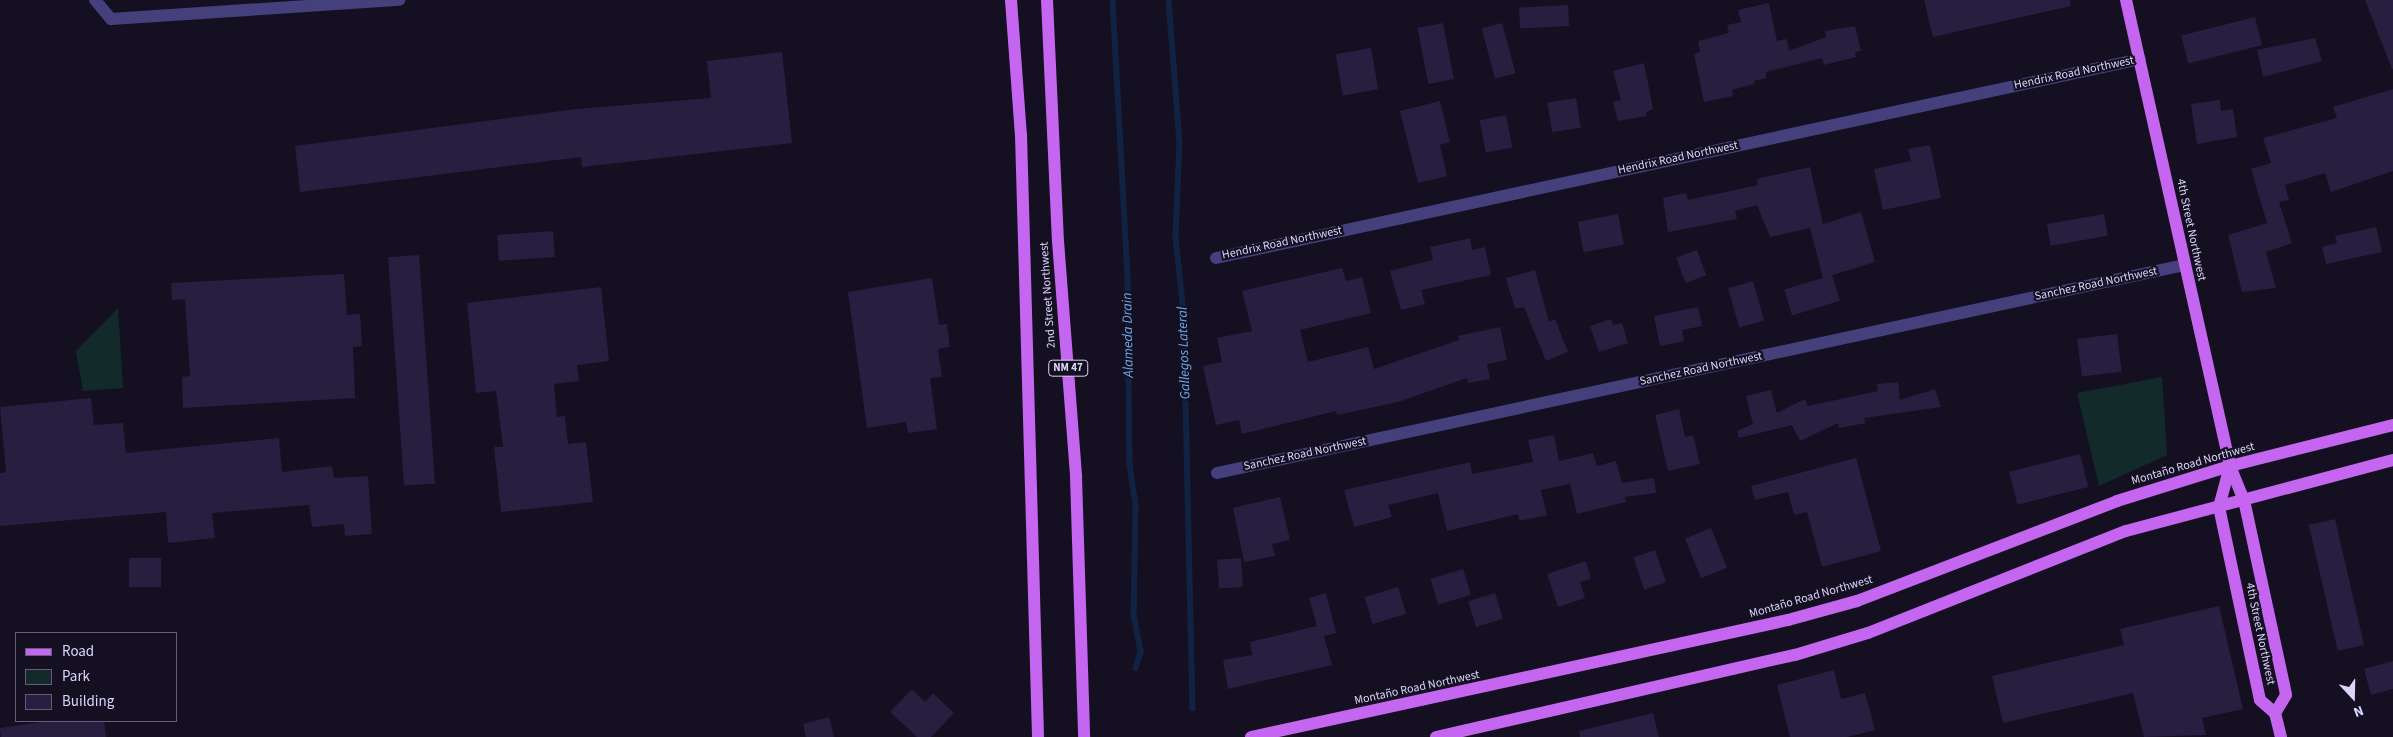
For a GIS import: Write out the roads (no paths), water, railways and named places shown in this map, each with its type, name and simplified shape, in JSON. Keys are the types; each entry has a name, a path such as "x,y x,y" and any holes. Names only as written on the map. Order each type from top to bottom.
{"main road":[{"name":"2nd Street Northwest","path":"1011,0 1021,135 1038,737"},
{"name":"2nd Street Northwest","path":"1046,0 1058,241 1076,477 1084,737"},
{"name":"4th Street Northwest","path":"2126,0 2230,466 2244,500 2286,695 2276,713 2260,700 2219,507 2230,466"},
{"name":"Montaño Road Northwest","path":"1251,737 1627,658 1857,601 2037,528 2230,466 2393,425"},
{"path":"1436,737 1795,655 1868,633 2126,531 2393,460"},
{"path":"2276,713 2281,737"}],"street":[{"path":"95,0 111,19 399,0"},
{"name":"Hendrix Road Northwest","path":"1216,258 2140,59"},
{"name":"Sanchez Road Northwest","path":"1217,473 2184,265"}],"waterway":[{"name":"Alameda Drain","path":"1113,0 1128,278 1130,465 1136,505 1134,615 1141,652 1136,668"},
{"name":"Gallegos Lateral","path":"1169,0 1180,142 1176,237 1184,313 1193,708"}]}
